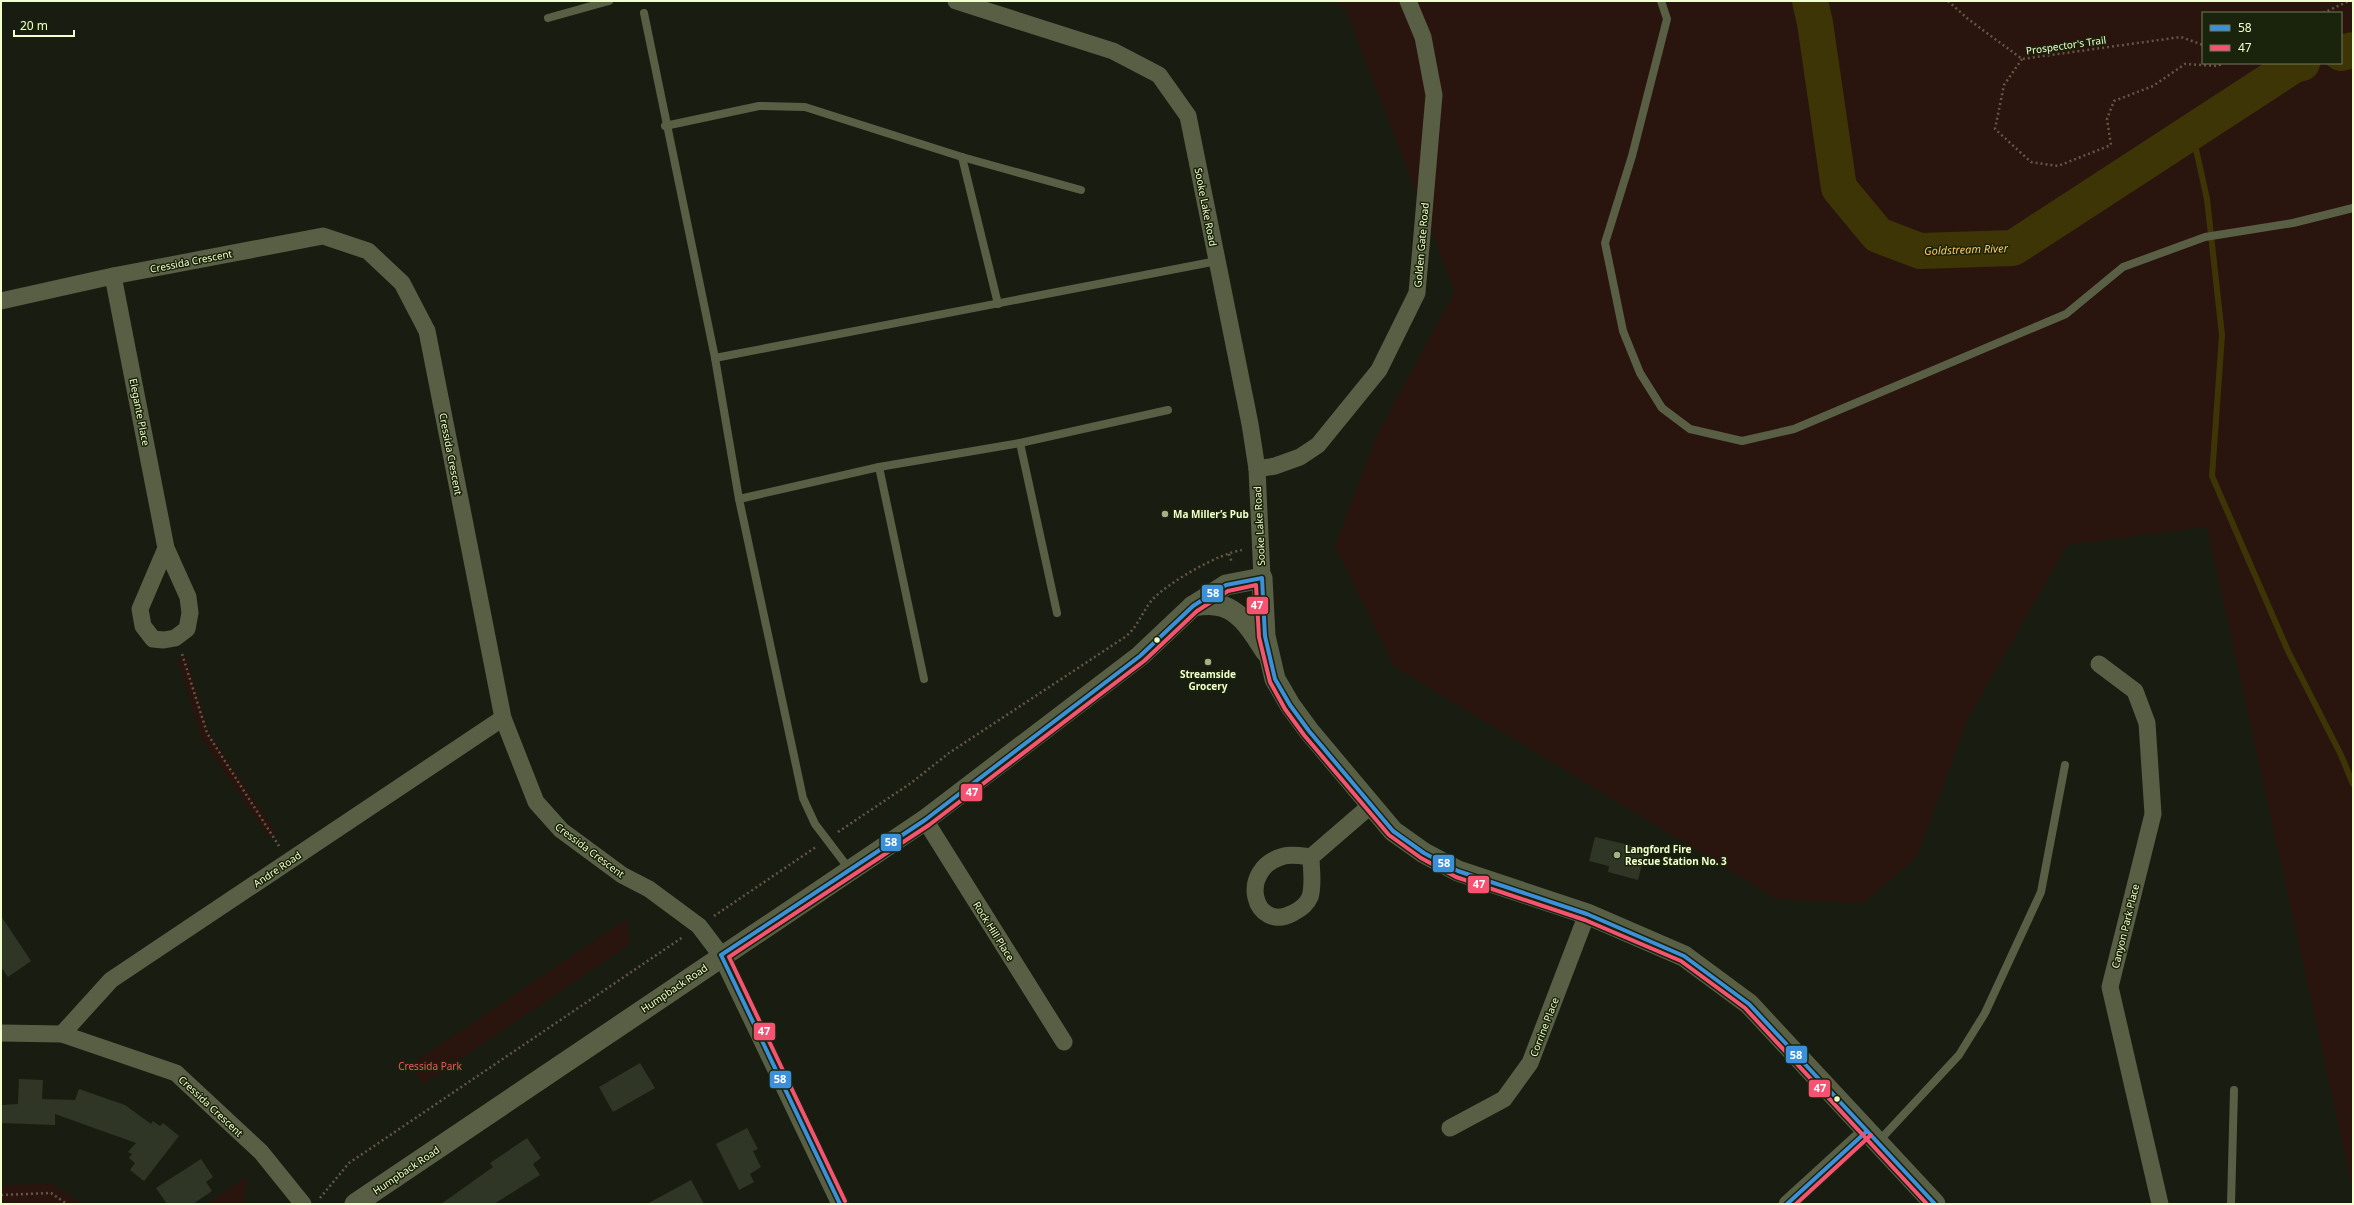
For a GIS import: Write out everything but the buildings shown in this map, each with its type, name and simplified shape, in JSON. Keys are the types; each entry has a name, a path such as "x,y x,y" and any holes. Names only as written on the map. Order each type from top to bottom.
{"street":[{"name":"Sooke Lake Road","path":"956,1 1113,50 1159,75 1188,116 1250,424 1257,469 1262,578 1269,656 1276,679 1290,705 1370,806 1393,831 1424,853 1458,871 1586,914 1684,956 1749,1004 1935,1204"},
{"name":"Golden Gate Road","path":"1257,469 1275,466 1300,457 1318,446 1379,370 1417,293 1434,95 1424,37 1408,1"},
{"name":"Cressida Crescent","path":"1,301 113,276 324,236 368,251 402,283 427,331 503,718 536,802 561,830 622,876 649,889 699,926 721,955 835,1202"},
{"name":"Elegante Place","path":"113,276 166,548 188,597 190,614 187,629 175,638"},
{"path":"166,548 140,609 143,626 153,639 164,640 175,638"},
{"name":"Humpback Road","path":"355,1204 721,955 925,820 1140,656 1193,606 1226,585 1262,578"},
{"path":"1193,606 1216,604 1234,612 1248,625 1269,656"},
{"name":"Canyon Park Place","path":"2099,664 2135,692 2147,723 2153,814 2110,987 2160,1204"},
{"name":"Andre Road","path":"62,1034 111,980 503,718"},
{"path":"1311,857 1370,806"},
{"name":"Rock Hill Place","path":"925,820 1064,1042"},
{"name":"Corrine Place","path":"1450,1128 1504,1098 1530,1063 1586,914"},
{"name":"Cressida Crescent","path":"1,1033 62,1034 176,1074 260,1152 303,1204"},
{"path":"1787,1204 1872,1137"}],"lane":[{"path":"548,18 609,1"},
{"path":"1661,1 1667,19 1632,156 1605,243 1623,330 1640,373 1662,408 1690,429 1742,440 1794,429 2066,314 2123,268 2205,237 2293,223 2353,208"},
{"path":"644,13 666,126 715,358 739,499 803,798 815,824 850,870"},
{"path":"666,126 759,106 805,107 962,157 1081,190"},
{"path":"962,157 998,304"},
{"path":"715,358 1217,261"},
{"path":"739,499 879,467 1020,443 1168,410"},
{"path":"1020,443 1057,613"},
{"path":"879,467 924,679"},
{"path":"1872,1137 1959,1055 1985,1013 2041,892 2065,765"},
{"path":"2231,1204 2234,1090"}],"path":[{"name":"Prospector's Trail","path":"1948,1 1968,19 2022,59 2181,37 2202,45"},
{"path":"2325,12 2350,1"},
{"path":"2022,59 2004,85 1995,129 2031,162 2058,166 2111,145 2107,119 2114,101 2153,86 2186,64 2218,66 2221,64"},
{"path":"1109,648 1133,631 1152,600 1163,590 1187,573 1238,550"},
{"path":"175,638 208,733 289,861"},
{"path":"1,1195 52,1193 67,1204"}],"green space":[{"path":"1336,1 2353,1 2353,1190 2207,527 2067,545 1968,718 1916,858 1863,903 1777,899 1394,666 1335,546 1375,439 1455,291 1346,11"},
{"path":"186,656 209,733 276,832 269,837 201,738 178,659"},
{"name":"Cressida Park","path":"627,919 630,944 423,1084 410,1065"},
{"path":"247,1176 244,1204 207,1204"},
{"path":"52,1184 82,1204 1,1204 1,1185"}],"waterway":[{"name":"Goldstream River","path":"1810,1 1815,23 1839,188 1878,235 1920,251 2013,248 2294,65 2298,64"},
{"name":"Goldstream River","path":"2342,53 2353,50"},
{"path":"2192,131 2207,199 2222,335 2212,476 2288,651 2341,755 2353,784"}],"transit line":[{"name":"58","path":"721,955 925,820 1140,656 1193,606 1226,585 1262,578 1265,636 1275,679 1290,705 1309,731 1393,831 1424,853 1458,871 1587,914 1684,956 1749,1004 1935,1204"},
{"name":"47","path":"845,1201 729,957 929,825 1144,661 1197,611 1228,591 1256,585 1259,637 1270,682 1285,709 1304,735 1389,835 1421,858 1456,877 1585,920 1681,961 1745,1008 1927,1204"},
{"name":"58","path":"721,955 840,1204"},
{"name":"58","path":"1787,1204 1867,1131"},
{"name":"47","path":"1796,1204 1871,1135"}],"place":[{"name":"Ma Miller’s Pub","path":"1165,514"},
{"name":"Streamside Grocery","path":"1208,662"},
{"name":"Langford Fire Rescue Station No. 3","path":"1617,855"}]}
